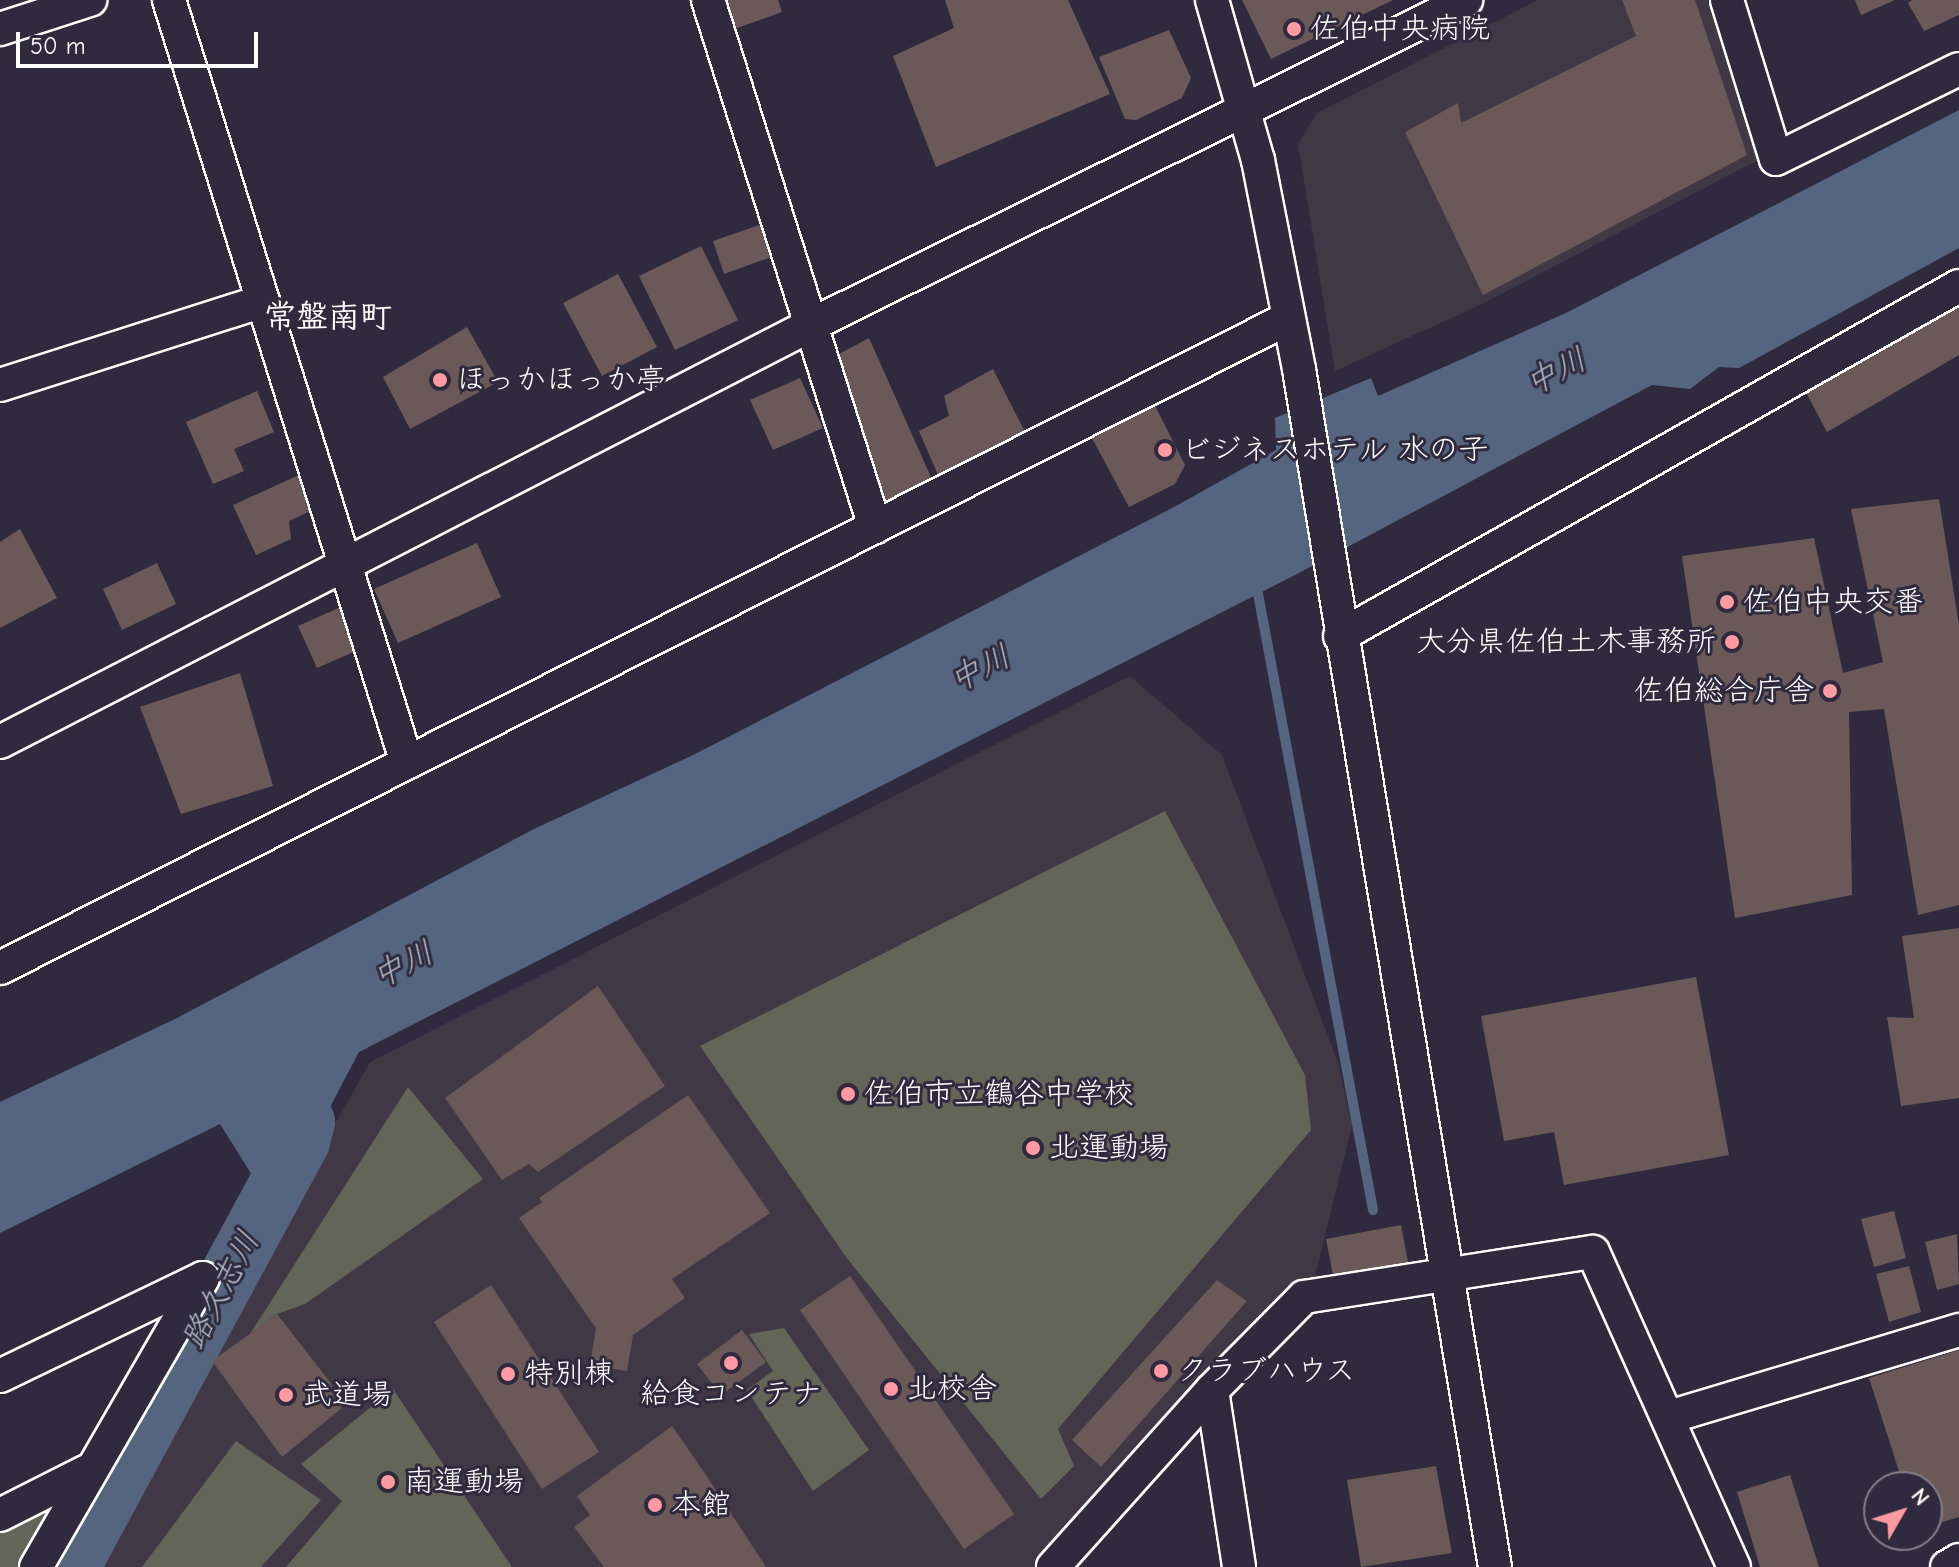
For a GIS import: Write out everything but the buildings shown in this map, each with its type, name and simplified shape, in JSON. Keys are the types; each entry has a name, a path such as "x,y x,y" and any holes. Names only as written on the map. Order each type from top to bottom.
{"street":[{"path":"0,29 90,0"},
{"path":"169,0 347,562 407,763"},
{"path":"708,0 807,327 875,527"},
{"path":"1212,0 1247,111 1299,369 1340,636 1495,1567"},
{"path":"0,742 807,327 1466,0"},
{"path":"1727,0 1776,159 1959,69"},
{"path":"1340,636 1959,286"},
{"path":"0,385 263,301"},
{"path":"0,968 1287,319"},
{"path":"1053,1567 1212,1390 1304,1297 1593,1252 1734,1567"},
{"path":"0,1376 203,1278 87,1471 36,1567"},
{"path":"1669,1417 1959,1330"},
{"path":"1212,1390 1239,1567"},
{"path":"0,1515 87,1471"},
{"path":"1947,1567 1959,1560"}],"shaded area":[{"path":"1538,0 1708,0 1758,160 1482,304 1335,371 1298,144 1317,113"},
{"name":"佐伯市立鶴谷中学校","path":"1130,676 1222,755 1338,1063 1352,1126 1307,1309 1073,1567 85,1567 370,1062"}],"green space":[{"name":"北運動場","path":"1165,811 1305,1075 1311,1130 1058,1429 1074,1466 1041,1499 846,1257 700,1046"},
{"path":"408,1087 483,1179 305,1304 277,1314 250,1334"},
{"path":"784,1328 869,1450 813,1491 747,1390 773,1371 749,1334"},
{"name":"南運動場","path":"393,1389 512,1567 286,1567 342,1501 301,1464"},
{"path":"236,1441 321,1500 261,1567 142,1567"},
{"path":"58,1502 20,1567 0,1567 0,1523"}],"water":[{"name":"中川","path":"1959,110 1959,248 1739,368 1719,367 1690,389 1652,385 1295,575 359,1052 282,1198 262,1191 220,1124 0,1233 0,1102 175,1019 534,829 693,755 1176,506 1276,450 1275,418 1371,378 1378,396 1566,313"}],"waterway":[{"path":"1256,583 1373,1210"},
{"name":"路久志川","path":"71,1567 301,1141 306,1122"}],"place":[{"name":"佐伯中央病院","path":"1294,29"},
{"name":"ほっかほっか亭","path":"440,380"},
{"name":"ビジネスホテル 水の子","path":"1165,450"},
{"name":"佐伯中央交番","path":"1727,602"},
{"name":"大分県佐伯土木事務所","path":"1732,642"},
{"name":"佐伯総合庁舎","path":"1830,691"},
{"name":"佐伯市立鶴谷中学校","path":"848,1094"},
{"name":"北運動場","path":"1033,1148"},
{"name":"給食コンテナ","path":"731,1363"},
{"name":"クラブハウス","path":"1161,1371"},
{"name":"特別棟","path":"508,1374"},
{"name":"北校舎","path":"891,1389"},
{"name":"武道場","path":"286,1395"},
{"name":"南運動場","path":"388,1482"},
{"name":"本館","path":"655,1505"}],"district":[{"name":"常盤南町","path":"328,317"}]}
